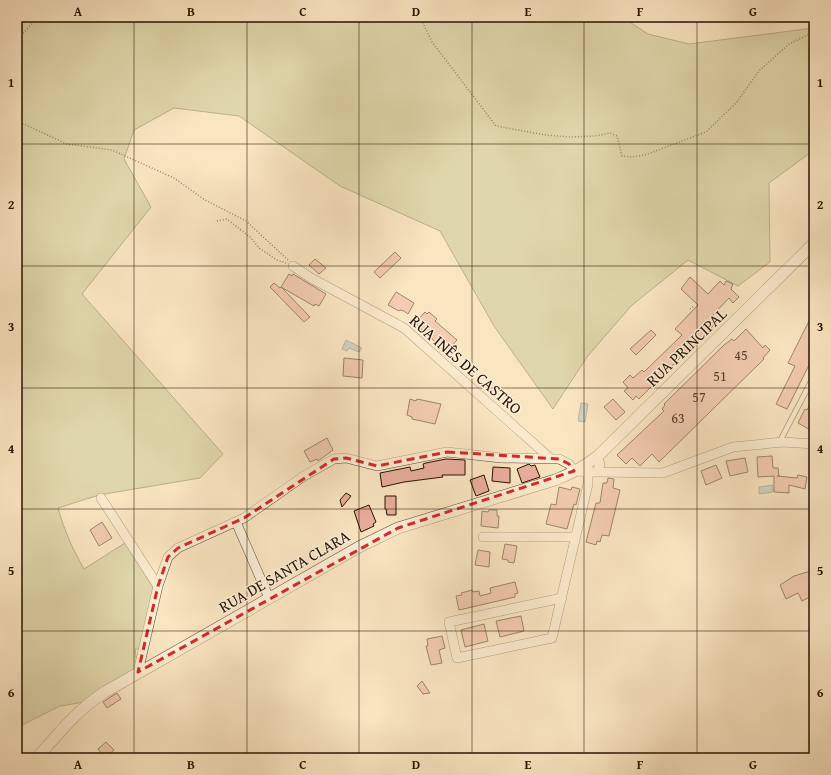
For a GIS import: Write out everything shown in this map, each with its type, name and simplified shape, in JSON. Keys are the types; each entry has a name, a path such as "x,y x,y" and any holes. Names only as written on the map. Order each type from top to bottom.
{"street":[{"name":"RUA PRINCIPAL","path":"584,472 597,457 814,243"},
{"name":"RUA INÊS DE CASTRO","path":"293,266 311,278 404,328 550,458"},
{"path":"138,672 158,586 168,557 178,548 244,518 304,476 334,460 346,458 377,466 447,452 502,458 550,458 566,462 584,472 663,473 733,446 779,443 814,444"},
{"path":"584,472 600,464 597,457"},
{"path":"562,598 449,622 457,658 552,638 562,598 588,484 584,472"},
{"name":"RUA DE SANTA CLARA","path":"37,758 91,701 138,672 359,547 398,528 584,472"},
{"path":"101,498 158,586"},
{"path":"236,522 269,598"},
{"path":"483,537 575,537"}],"lane":[{"path":"779,443 814,376"}],"path":[{"path":"17,40 38,17"},
{"path":"420,17 432,42 496,126 546,135 570,137 595,136 610,133 617,136 622,156 631,157 645,155 706,132 736,103 759,71 789,44 814,32"},
{"path":"17,121 67,144 112,150 174,178 205,200 246,221 286,256 293,266"},
{"path":"217,221 227,220 251,238 259,248 277,260 293,266"},
{"path":"690,309 694,306"}],"highlighted area":[{"path":"447,452 559,459 569,464 574,471 398,528 138,672 158,586 168,557 178,548 244,518 334,459 346,458 377,466"}],"green space":[{"path":"17,17 622,17 648,34 689,44 814,28 814,150 769,183 770,262 738,286 688,260 631,306 587,357 553,409 494,326 440,231 340,186 239,116 174,108 134,130 124,159 151,207 82,294 223,454 200,478 99,495 58,508 69,540 84,569 125,543 155,590 141,649 135,649 138,672 91,701 60,706 17,728"}],"water":[{"path":"346,340 362,348 359,352 349,348 347,351 342,349"},
{"path":"581,403 588,404 585,422 578,421"},
{"path":"773,485 773,492 759,494 759,487"}],"building":[{"path":"395,252 401,258 380,278 374,272"},
{"path":"315,259 326,268 319,274 309,265"},
{"path":"289,274 292,276 293,274 326,294 319,306 315,304 314,306 281,287"},
{"path":"690,277 708,294 720,281 724,285 726,281 733,284 731,289 739,297 733,303 729,298 712,316 714,318 711,321 714,325 693,348 691,347 639,399 636,396 633,400 624,391 628,388 623,382 630,375 633,378 642,370 644,372 682,335 675,329 698,305 681,289"},
{"path":"274,283 280,288 281,287 310,317 304,322 270,287"},
{"path":"396,292 414,303 408,314 388,305"},
{"path":"425,312 427,314 429,312 437,319 435,321 457,340 446,352 415,323"},
{"path":"809,321 814,324 814,355 787,409 776,404 795,366 788,363"},
{"path":"746,329 763,348 765,345 770,350 763,358 764,359 659,462 652,454 640,466 632,458 626,464 617,455 664,411 662,409 665,405 664,404 724,345 732,339 734,341"},
{"path":"651,330 656,335 636,355 630,349"},
{"path":"344,358 363,360 362,378 343,376"},
{"path":"814,396 814,432 798,423"},
{"path":"410,399 441,404 435,424 412,419 412,417 407,415"},
{"path":"613,399 625,412 616,420 604,407"},
{"path":"327,438 333,450 318,461 317,459 310,462 304,451"},
{"path":"772,456 773,468 778,468 779,476 777,476 797,478 798,475 807,477 805,489 789,485 789,493 774,492 774,476 758,477 757,457"},
{"path":"745,458 748,472 730,476 726,461"},
{"path":"446,459 465,460 465,475 442,475 443,477 404,482 382,487 380,473 410,467 411,471 424,468 423,464"},
{"path":"529,464 531,466 535,465 540,477 522,483 517,469"},
{"path":"716,465 722,478 706,485 701,471"},
{"path":"493,467 510,468 510,483 492,481"},
{"path":"484,475 489,491 476,496 470,480"},
{"path":"608,478 614,479 613,488 620,490 609,536 602,535 600,542 597,541 596,545 586,542 596,503 600,503 603,483 607,483"},
{"path":"559,487 571,490 572,487 580,489 567,529 546,524 551,504 556,505"},
{"path":"346,493 351,496 342,507 340,500"},
{"path":"385,496 396,496 396,515 387,515 385,509"},
{"path":"369,505 376,522 373,524 374,526 361,532 354,511"},
{"path":"489,510 497,510 497,516 499,516 498,528 481,526 482,511 488,512"},
{"path":"102,522 112,538 99,546 90,530"},
{"path":"505,544 517,546 514,563 502,559"},
{"path":"478,550 490,552 489,567 475,565"},
{"path":"814,570 814,595 802,601 798,593 786,599 780,585 794,576"},
{"path":"515,582 518,593 515,594 515,597 459,610 456,596 462,595 461,593 472,590 473,592 479,591 480,596 491,593 490,588"},
{"path":"521,616 524,631 500,637 496,621"},
{"path":"484,624 488,641 465,647 461,630"},
{"path":"442,636 445,648 439,650 442,663 431,665 426,646 428,646 427,639"},
{"path":"422,681 430,693 423,694 417,686"},
{"path":"117,693 121,699 107,708 103,702"},
{"path":"106,742 114,750 105,758 98,749"}]}
